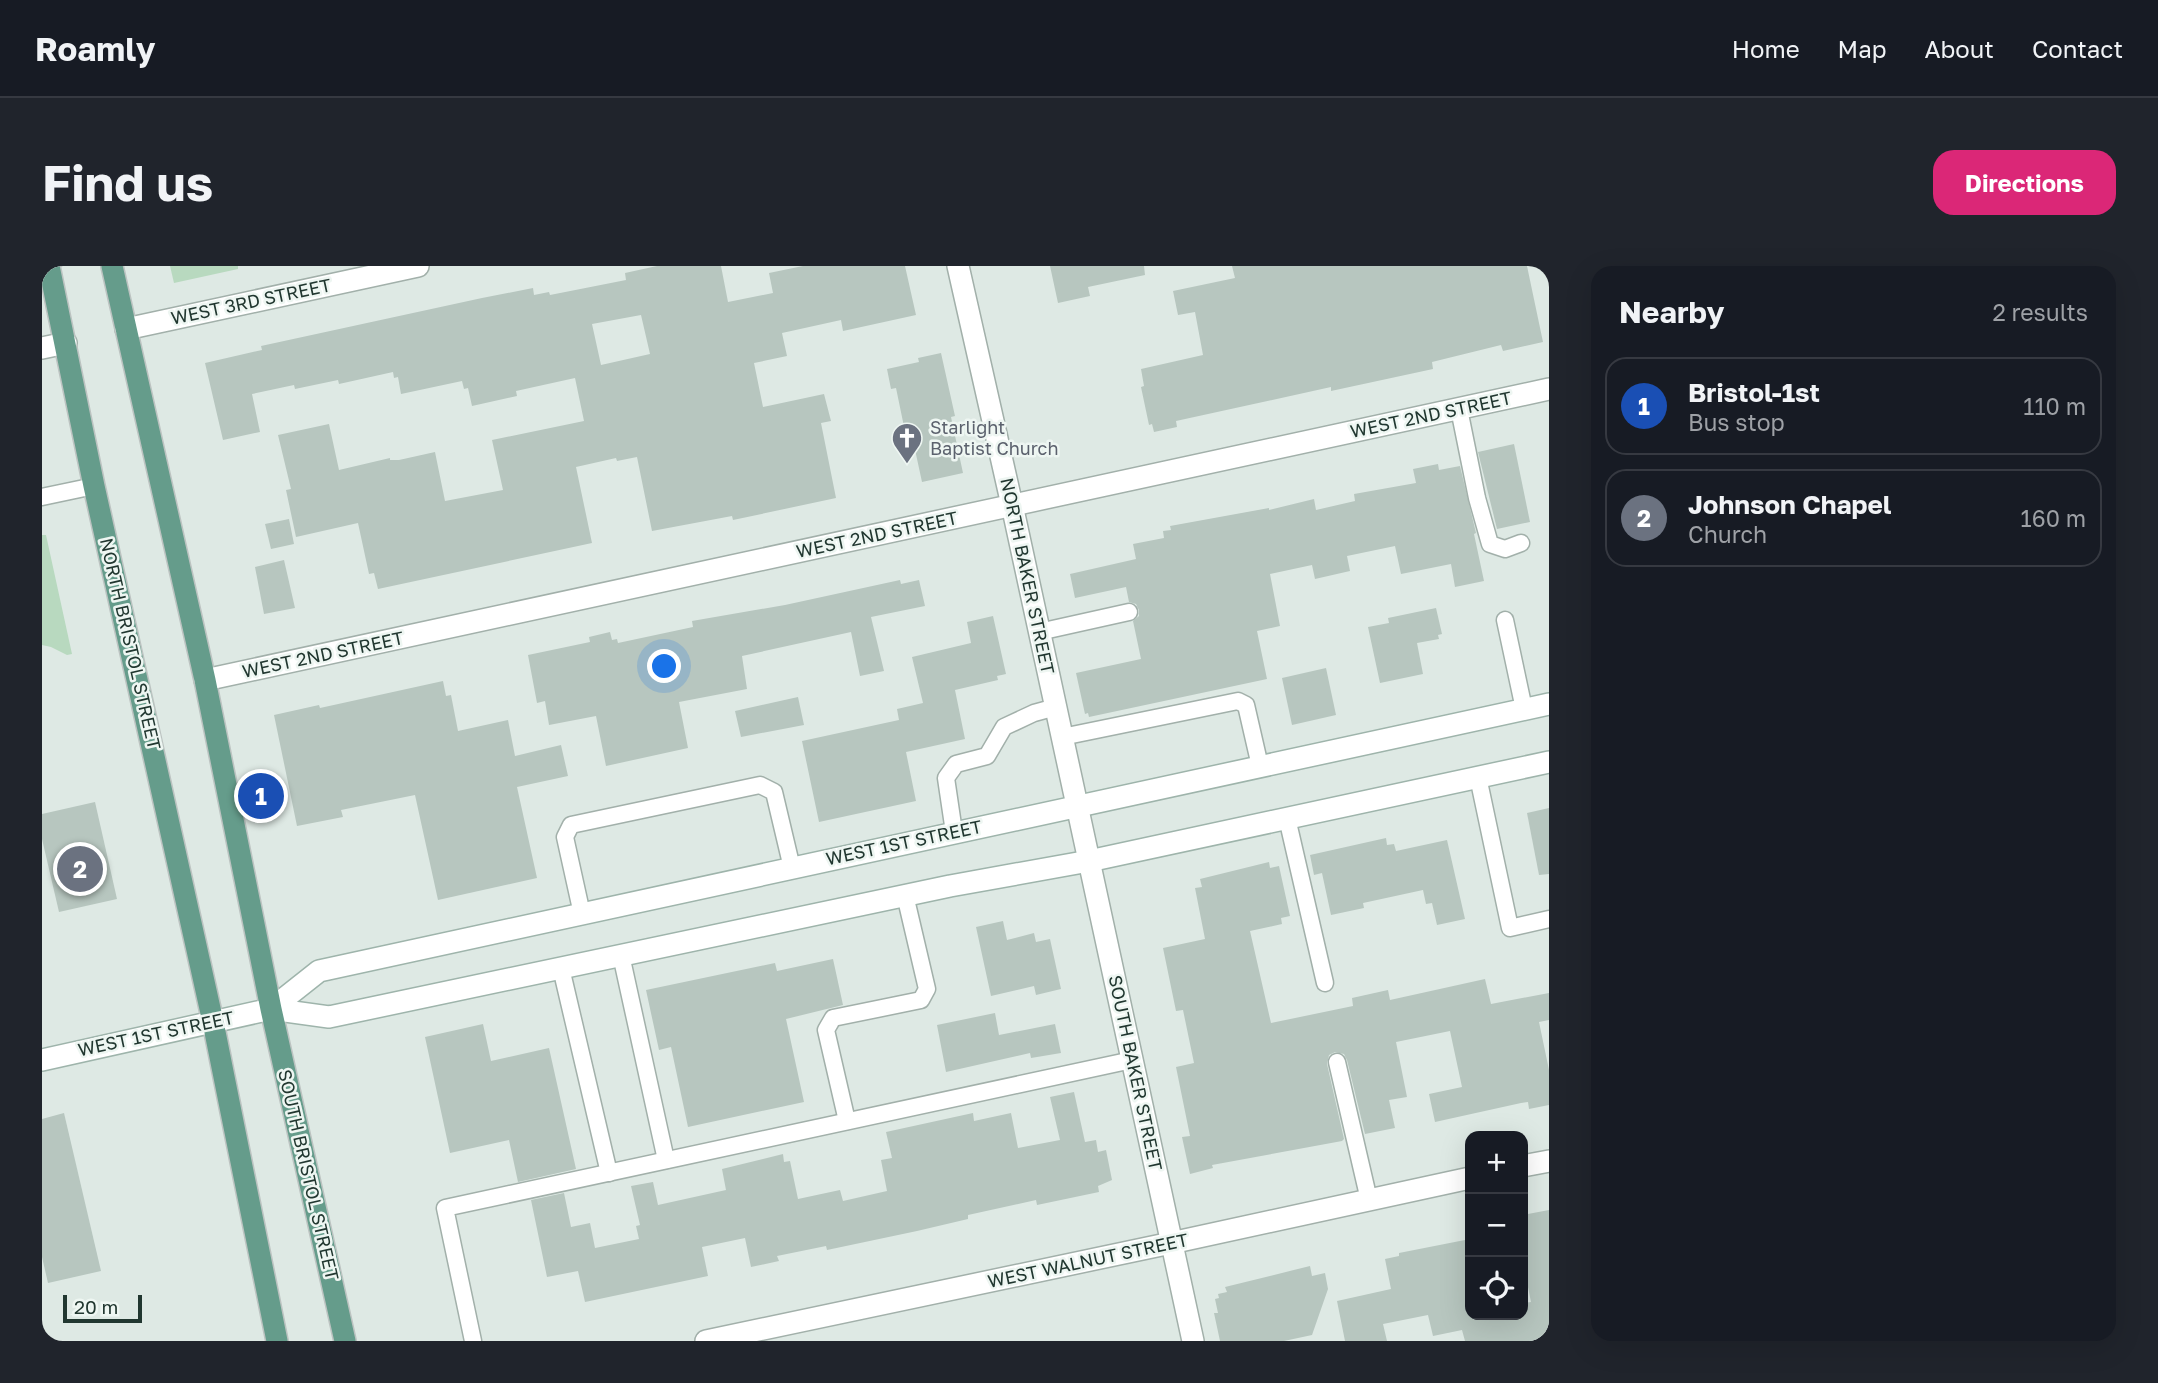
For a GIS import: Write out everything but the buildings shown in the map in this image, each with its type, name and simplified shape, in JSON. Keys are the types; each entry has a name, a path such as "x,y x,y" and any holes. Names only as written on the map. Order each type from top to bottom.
{"main road":[{"name":"NORTH BRISTOL STREET","path":"49,266 94,486 213,1022"},
{"path":"112,266 205,680 271,1009"},
{"name":"SOUTH BRISTOL STREET","path":"271,1009 345,1341"},
{"path":"213,1022 277,1341"}],"street":[{"name":"WEST 3RD STREET","path":"126,329 418,266"},
{"name":"NORTH BAKER STREET","path":"958,266 1077,805"},
{"path":"42,348 65,343"},
{"name":"WEST 2ND STREET","path":"205,680 1549,389"},
{"name":"WEST 1ST STREET","path":"271,1009 319,971 1549,704"},
{"name":"WEST 1ST STREET","path":"42,1059 271,1009 329,1017 905,895 1089,861 1549,762"},
{"name":"SOUTH BAKER STREET","path":"1077,805 1192,1341"},
{"path":"1528,1165 1549,1161"},
{"name":"WEST WALNUT STREET","path":"706,1341 1465,1179"}],"lane":[{"path":"1460,409 1477,499 1490,544 1505,549 1521,543"},
{"path":"42,497 94,486"},
{"path":"1039,632 1129,612"},
{"path":"1505,620 1524,709"},
{"path":"1062,737 1237,701 1246,705 1260,766"},
{"path":"954,832 946,778 956,764 987,756 1004,727 1034,713 1056,707"},
{"path":"1478,777 1510,928 1549,919"},
{"path":"582,914 565,837 571,825 760,785 774,792 792,868"},
{"path":"1287,818 1325,983"},
{"path":"847,1121 826,1030 833,1018 921,1000 927,989 905,895"},
{"path":"621,956 666,1160"},
{"path":"561,968 609,1173"},
{"path":"473,1341 445,1208 1132,1060"},
{"path":"1337,1062 1369,1200"}],"green space":[{"path":"170,266 238,266 238,269 174,283"},
{"path":"42,535 46,535 72,654 67,655 42,645"}],"place":[{"name":"Starlight Baptist Church","path":"907,465"},
{"name":"Bristol-1st","path":"261,796"},
{"name":"Johnson Chapel","path":"80,869"}]}
